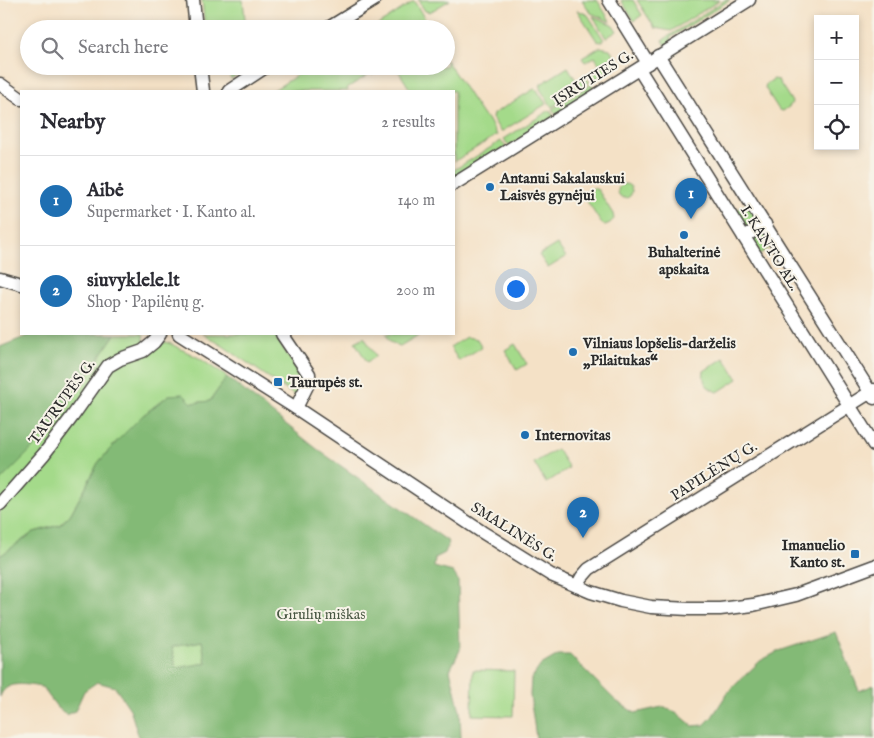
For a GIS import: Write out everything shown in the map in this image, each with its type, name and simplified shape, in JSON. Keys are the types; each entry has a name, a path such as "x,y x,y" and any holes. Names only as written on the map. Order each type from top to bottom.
{"street":[{"path":"193,0 195,20"},
{"path":"342,20 374,0"},
{"name":"I. KANTO AL.","path":"609,0 649,63 765,224 873,393"},
{"name":"ĮSRUTIES G.","path":"455,183 749,0"},
{"name":"I. KANTO AL.","path":"649,63 744,237 874,445"},
{"path":"201,75 203,90"},
{"path":"231,90 253,75"},
{"path":"0,84 20,98"},
{"path":"744,237 765,224"},
{"path":"2,282 20,284"},
{"name":"TAURUPĖS G.","path":"0,504 44,454 108,366 120,359 143,351 159,335"},
{"name":"SMALINĖS G.","path":"181,335 296,408 482,532 551,575 592,592 621,601 651,607 720,609 788,597 874,566"},
{"path":"283,335 309,374 309,382 296,408"},
{"name":"PAPILĖNŲ G.","path":"577,586 589,568 849,406 873,393"}],"green space":[{"path":"202,0 243,0 245,20 204,20"},
{"path":"418,0 450,0 430,12 425,11"},
{"path":"582,0 597,0 611,22 591,13"},
{"path":"621,0 633,0 642,15 634,21"},
{"path":"637,0 720,0 671,31 655,28"},
{"path":"725,0 730,0 670,38 672,42 666,46 663,40"},
{"path":"414,1 426,20 386,20"},
{"path":"577,10 588,15 604,40 601,42 597,41"},
{"path":"593,16 613,25 617,31 606,38"},
{"path":"600,47 610,49 618,63 615,65 616,67 596,79 591,72 600,66 595,57 585,62 582,58"},
{"path":"568,67 577,82 584,78 590,82 552,107 540,89 541,84"},
{"path":"455,74 483,116 488,119 497,135 455,161 455,90 410,90 401,75"},
{"path":"298,75 368,75 347,88 348,90 274,90"},
{"path":"774,79 778,80 792,102 783,111 779,110 765,88 766,84"},
{"path":"592,84 594,90 557,115 552,109"},
{"path":"534,89 537,90 546,104 501,132 492,118 493,114"},
{"path":"550,110 554,117 509,146 504,139"},
{"path":"501,141 506,147 455,179 455,169"},
{"path":"622,184 628,184 632,191 628,198 622,198 618,194 618,188"},
{"path":"593,188 598,190 613,214 614,219 610,223 605,225 601,223 585,198 585,193"},
{"path":"748,203 758,218 755,225 746,229 732,213"},
{"path":"759,233 766,233 774,245 758,255 752,239"},
{"path":"557,244 566,257 548,268 539,255"},
{"path":"30,335 114,335 63,412 29,452 0,481 0,347"},
{"path":"114,335 143,335 144,340 152,349 166,342 199,358 227,377 210,401 192,403 169,395 142,416 98,463 70,515 59,525 34,532 0,556 0,481 29,452 63,412"},
{"path":"205,335 275,335 305,381 297,397"},
{"path":"386,335 418,335 400,346 390,342"},
{"path":"364,337 376,356 367,362 355,342"},
{"path":"466,337 477,339 482,347 459,361 450,347"},
{"path":"515,344 527,364 517,370 505,350"},
{"path":"724,358 738,379 718,392 706,384 704,371"},
{"name":"Girulių miškas","path":"227,377 317,449 449,542 445,553 435,558 434,567 453,572 458,580 460,650 450,670 460,711 461,738 139,738 130,709 115,687 97,682 84,691 75,711 67,715 57,707 42,687 12,685 3,691 0,697 0,556 34,532 60,525 70,515 98,463 142,416 169,395 183,394 192,403 210,401","holes":["202,641 206,663 176,668 172,647"]},
{"path":"557,449 569,468 546,483 534,463"},
{"path":"836,632 859,691 874,685 874,738 536,738 530,695 531,679 541,665 558,655 570,655 616,701 635,713 662,707 676,712 693,726 704,725 712,717 728,692 760,661 779,651"},
{"path":"202,641 206,663 176,669 172,647"},
{"path":"473,670 514,671 513,716 472,715"}],"place":[{"name":"Antanui Sakalauskui Laisvės gynėjui","path":"490,187"},
{"name":"Aibė","path":"691,219"},
{"name":"Buhalterinė apskaita","path":"684,235"},
{"name":"Vilniaus lopšelis-darželis „Pilaitukas“","path":"573,352"},
{"name":"Taurupės st.","path":"278,382"},
{"name":"Internovitas","path":"525,435"},
{"name":"siuvyklele.lt","path":"583,538"},
{"name":"Imanuelio Kanto st.","path":"855,554"}]}
